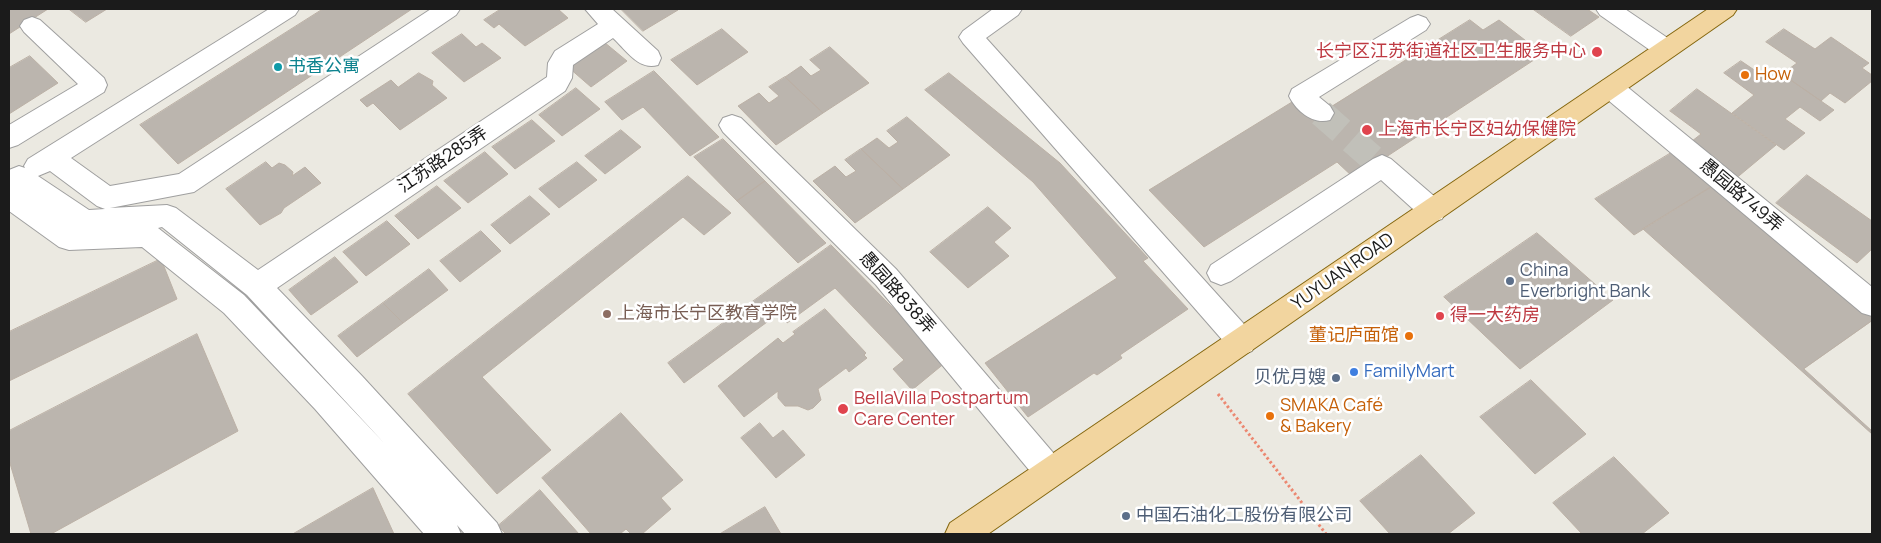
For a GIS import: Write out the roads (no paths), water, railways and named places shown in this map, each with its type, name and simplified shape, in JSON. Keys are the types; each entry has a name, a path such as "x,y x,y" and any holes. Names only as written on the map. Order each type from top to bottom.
{"main road":[{"name":"YUYUAN ROAD","path":"961,534 1725,9"}],"lane":[{"path":"12,185 51,157 287,9"},
{"path":"51,157 106,198 185,184 448,9"},
{"path":"1010,9 971,37 1242,342"},
{"path":"1608,9 1666,49"},
{"name":"江苏路285弄","path":"257,286 556,84 560,78 560,63 605,17 649,58"},
{"path":"1321,113 1301,96 1418,24"},
{"path":"9,138 95,84 32,26"},
{"name":"愚园路749弄","path":"1610,88 1872,304"},
{"name":"愚园路838弄","path":"732,125 886,277 1050,472"},
{"path":"1221,273 1380,165 1433,211"},
{"path":"12,185 85,221 167,216 257,286 352,386 486,534"},
{"path":"12,185 69,239 148,235 234,304 325,399 445,534"}],"tunnel":[{"path":"1321,113 1378,163"}],"place":[{"name":"长宁区江苏街道社区卫生服务中心","path":"1597,52"},
{"name":"书香公寓","path":"278,67"},
{"name":"How","path":"1745,75"},
{"name":"上海市长宁区妇幼保健院","path":"1367,130"},
{"name":"China Everbright Bank","path":"1510,281"},
{"name":"上海市长宁区教育学院","path":"607,314"},
{"name":"得一大药房","path":"1440,316"},
{"name":"董记庐面馆","path":"1409,336"},
{"name":"FamilyMart","path":"1354,372"},
{"name":"贝优月嫂","path":"1336,378"},
{"name":"BellaVilla Postpartum Care Center","path":"843,409"},
{"name":"SMAKA Café & Bakery","path":"1270,416"},
{"name":"中国石油化工股份有限公司","path":"1126,516"}]}
